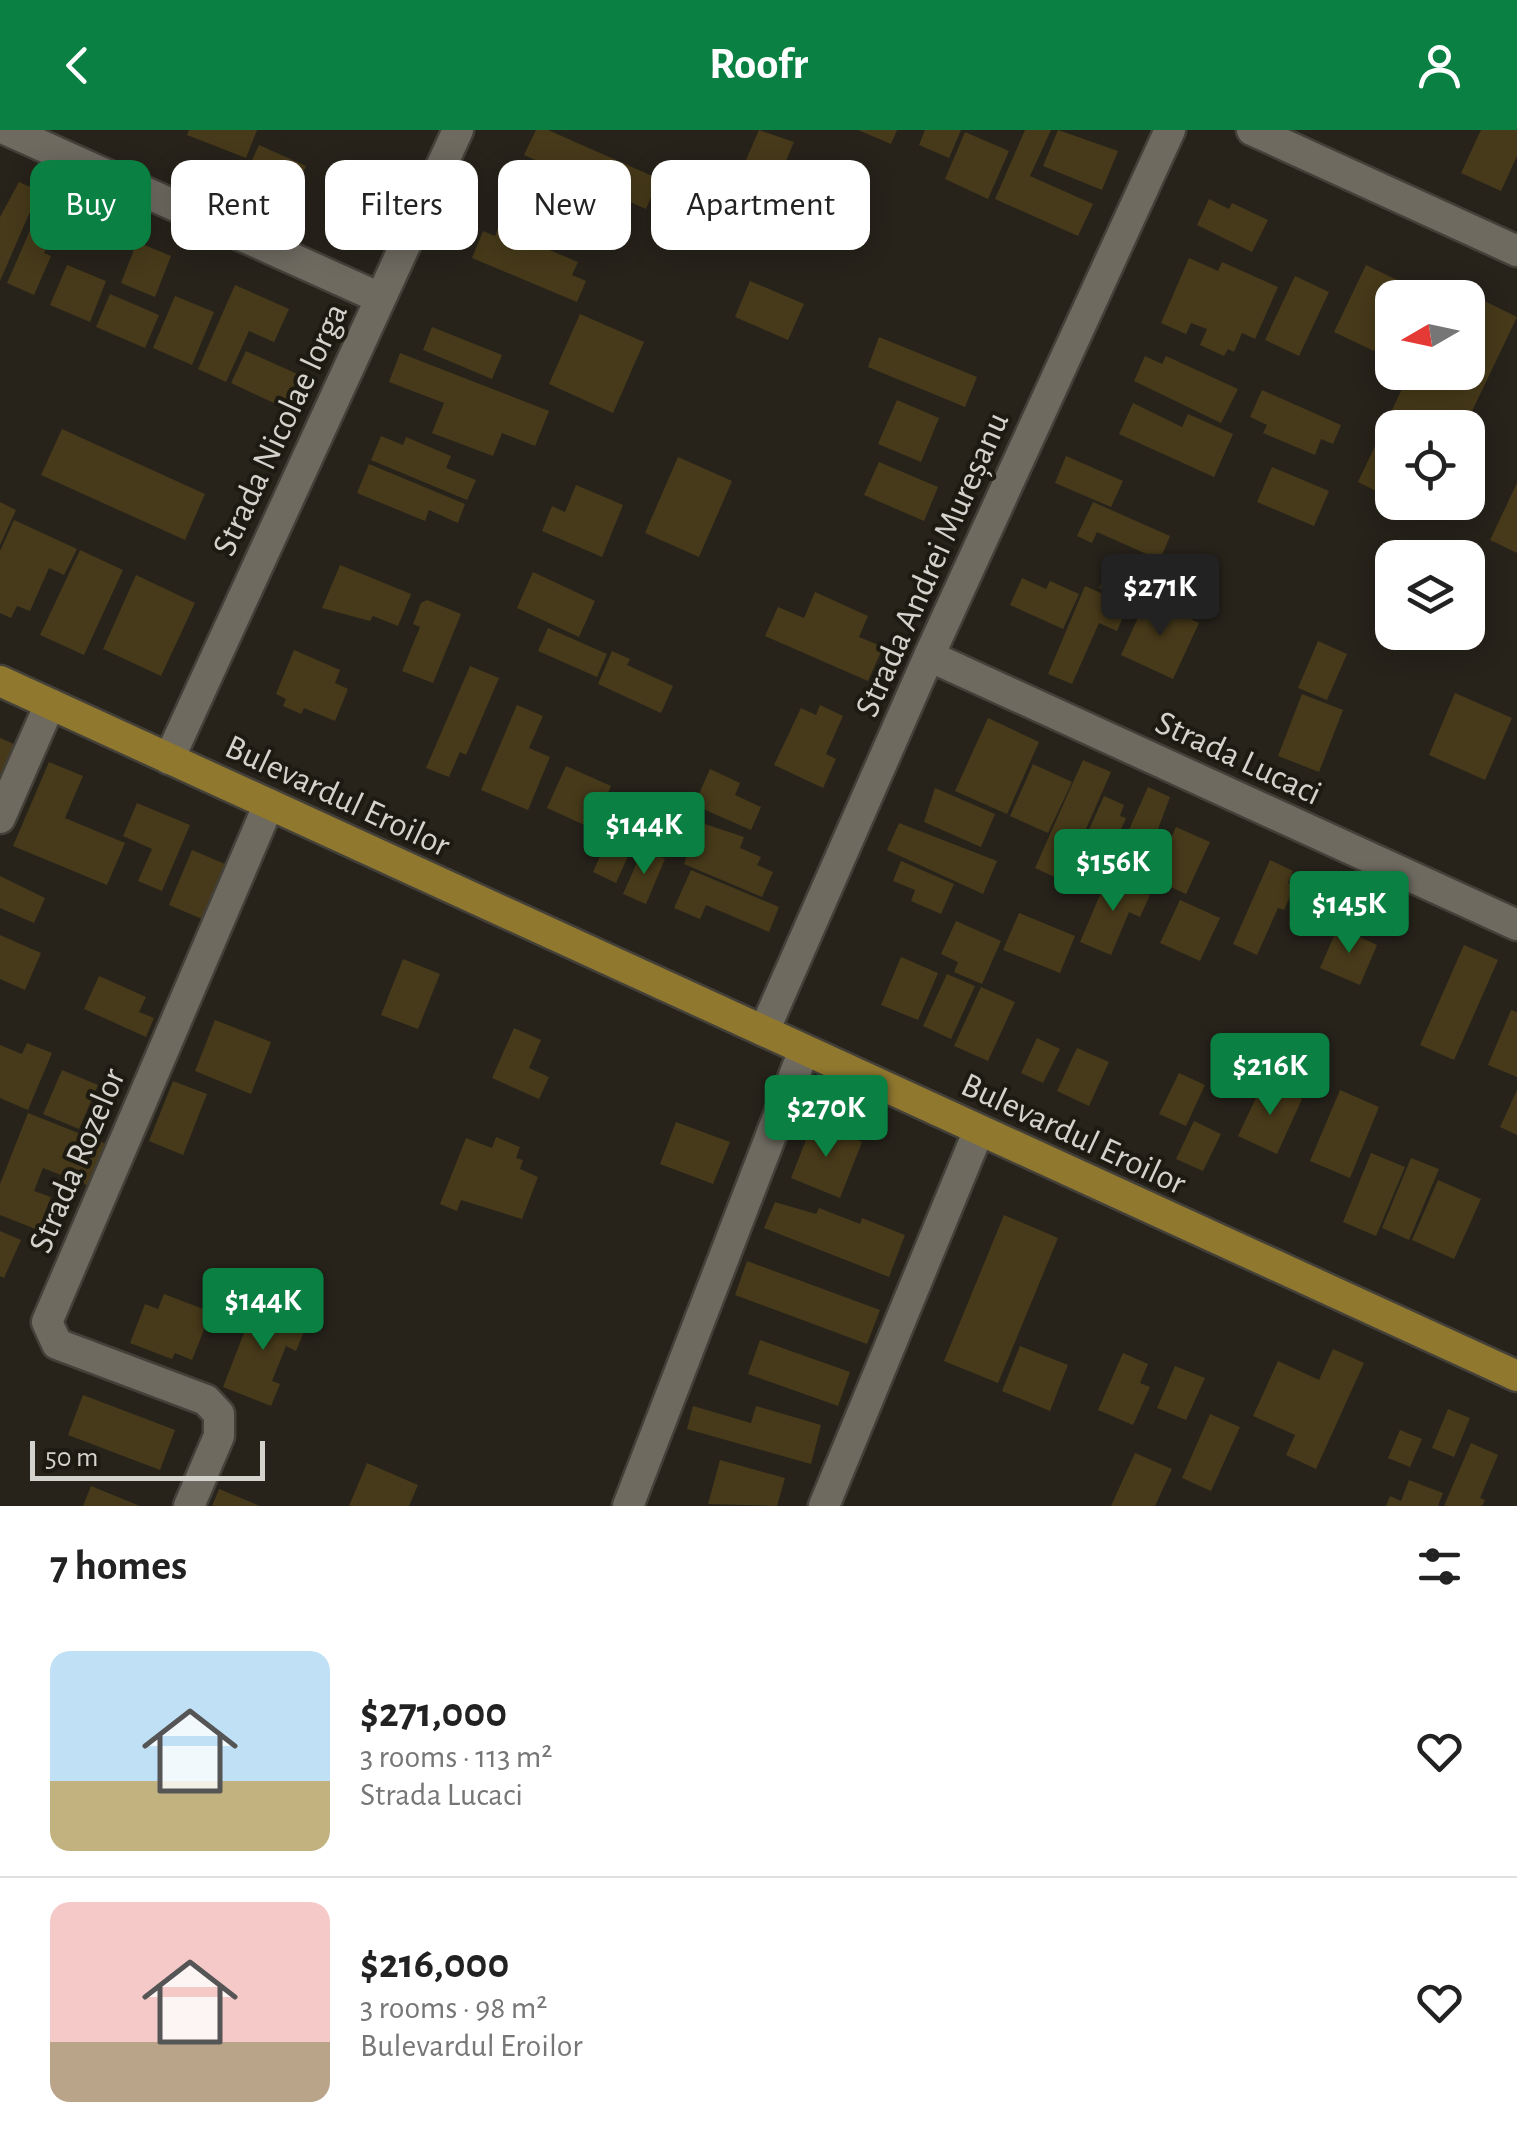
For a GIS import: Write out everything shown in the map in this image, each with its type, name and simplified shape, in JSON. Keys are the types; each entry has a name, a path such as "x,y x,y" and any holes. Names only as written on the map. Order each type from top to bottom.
{"main road":[{"name":"Bulevardul Eroilor","path":"0,682 1517,1376"}],"street":[{"path":"6,130 380,298"},
{"name":"Strada Nicolae Iorga","path":"169,760 458,130"},
{"name":"Strada Andrei Mureșanu","path":"764,1032 1170,130"},
{"path":"1252,130 1517,251"},
{"name":"Strada Lucaci","path":"930,656 1517,925"},
{"path":"0,818 50,704"},
{"name":"Strada Rozelor","path":"189,1506 219,1436 220,1414 206,1400 56,1344 47,1322 269,804"},
{"path":"628,1506 804,1050"},
{"path":"824,1506 979,1130"}],"building":[{"path":"189,130 257,130 246,158 187,135"},
{"path":"536,130 548,130 616,160 535,160 524,155"},
{"path":"759,130 794,142 786,160 746,160"},
{"path":"858,130 897,130 891,144"},
{"path":"925,130 961,130 949,158 919,145"},
{"path":"1025,130 1051,130 1030,176 1093,204 1078,236 995,199"},
{"path":"1058,130 1118,151 1102,190 1043,166"},
{"path":"1481,130 1517,130 1517,156 1501,191 1461,173"},
{"path":"965,132 1009,151 988,199 945,179"},
{"path":"259,145 293,160 252,160"},
{"path":"631,167 651,175 651,197 646,209 631,202"},
{"path":"19,182 30,187 30,212 0,281 0,217"},
{"path":"1209,199 1229,209 1232,203 1268,220 1252,252 1197,225"},
{"path":"498,228 498,250 549,250 578,262 572,275 586,281 577,302 472,258 483,231 495,236"},
{"path":"30,230 30,250 45,250 44,253 51,256 34,295 7,283"},
{"path":"151,248 171,256 155,297 121,283 134,250"},
{"path":"1189,258 1218,271 1222,262 1278,287 1255,339 1242,333 1234,352 1228,349 1224,356 1200,345 1207,329 1191,323 1186,334 1161,323"},
{"path":"67,265 106,281 90,322 50,305"},
{"path":"1366,265 1397,280 1375,280 1374,351 1334,332"},
{"path":"1295,276 1329,292 1299,356 1265,340"},
{"path":"750,281 804,304 788,340 735,317"},
{"path":"235,285 289,309 274,342 249,331 226,382 198,369"},
{"path":"110,294 159,315 145,348 96,327"},
{"path":"175,296 214,312 192,365 153,348"},
{"path":"1485,301 1517,317 1485,384"},
{"path":"580,314 644,342 613,413 549,384"},
{"path":"432,327 502,355 492,379 423,350"},
{"path":"879,337 977,377 965,407 868,367"},
{"path":"246,351 304,377 289,410 231,383"},
{"path":"400,353 549,411 535,446 502,433 493,456 432,433 444,403 389,382"},
{"path":"1145,356 1162,364 1166,356 1238,389 1221,423 1134,381"},
{"path":"1262,390 1341,425 1333,444 1321,439 1315,455 1263,433 1267,425 1250,417"},
{"path":"1401,390 1482,390 1473,410 1392,410"},
{"path":"897,400 939,418 921,462 878,444"},
{"path":"1133,403 1182,427 1188,414 1233,434 1214,477 1119,434"},
{"path":"62,429 205,494 185,540 41,475"},
{"path":"381,436 403,445 406,437 451,456 446,468 476,480 467,500 371,460"},
{"path":"1375,446 1375,490 1358,482"},
{"path":"1066,456 1123,481 1111,507 1055,483"},
{"path":"678,457 732,481 699,557 645,533"},
{"path":"879,462 938,487 924,521 864,495"},
{"path":"369,464 465,504 458,523 429,510 425,521 357,493"},
{"path":"1272,467 1329,491 1314,526 1257,502"},
{"path":"1517,483 1517,553 1490,540"},
{"path":"576,485 623,505 602,557 542,531 552,506 565,512"},
{"path":"0,502 16,510 0,545"},
{"path":"1093,502 1170,536 1160,560 1097,532 1092,543 1077,536"},
{"path":"14,520 77,549 64,575 49,568 30,611 17,606 11,618 0,613 0,551"},
{"path":"80,550 123,570 84,655 40,635"},
{"path":"1113,558 1152,577 1138,607 1099,588"},
{"path":"340,565 411,594 398,626 373,616 370,621 322,608"},
{"path":"533,572 595,601 579,637 517,608"},
{"path":"136,575 195,603 161,676 103,649"},
{"path":"1022,578 1046,589 1050,581 1079,594 1063,629 1010,605"},
{"path":"1085,586 1128,605 1117,631 1099,623 1072,684 1048,674"},
{"path":"815,592 868,616 859,637 883,647 868,681 765,636 778,607 804,618"},
{"path":"1147,598 1199,623 1173,679 1121,655"},
{"path":"427,600 461,614 433,683 402,671 420,627 413,624 421,603"},
{"path":"548,628 607,654 597,677 538,651"},
{"path":"1318,641 1347,654 1327,700 1298,688"},
{"path":"294,650 340,670 335,683 348,689 335,721 304,708 301,714 283,706 286,699 276,694"},
{"path":"612,651 630,659 627,665 673,686 661,713 598,684"},
{"path":"470,666 499,678 466,755 460,752 449,777 426,768"},
{"path":"1455,693 1512,718 1485,780 1429,755"},
{"path":"1302,694 1343,710 1319,772 1278,756"},
{"path":"517,705 543,716 529,748 550,757 528,810 481,790"},
{"path":"820,705 843,716 826,754 836,759 823,788 774,765 801,708 816,715"},
{"path":"988,718 1039,742 1007,814 955,791"},
{"path":"0,738 14,744 0,777"},
{"path":"1083,760 1111,772 1063,881 1035,868"},
{"path":"49,762 83,776 65,818 125,843 107,885 13,846"},
{"path":"1033,764 1072,782 1048,833 1010,816"},
{"path":"566,766 611,786 591,828 547,808"},
{"path":"710,769 740,783 735,795 761,807 751,830 694,805"},
{"path":"1148,787 1170,797 1143,869 1117,857"},
{"path":"935,788 995,814 981,847 924,822"},
{"path":"1104,796 1124,805 1120,816 1126,818 1095,889 1068,877"},
{"path":"137,803 190,825 162,891 138,881 152,849 123,836"},
{"path":"623,805 646,816 616,883 593,872"},
{"path":"696,821 744,837 740,848 761,857 757,865 773,872 762,897 684,864 687,855 682,853"},
{"path":"899,823 997,861 983,894 887,850"},
{"path":"1176,827 1210,842 1186,894 1153,879"},
{"path":"643,849 665,859 646,904 623,894"},
{"path":"192,850 225,864 202,919 169,905"},
{"path":"1270,860 1293,871 1288,883 1295,886 1284,910 1278,908 1257,955 1233,944"},
{"path":"901,861 954,884 941,914 911,901 915,890 893,881"},
{"path":"691,870 779,907 769,932 706,905 700,919 674,908"},
{"path":"0,876 45,898 34,923 0,908"},
{"path":"1108,876 1150,895 1140,917 1129,912 1111,955 1080,942"},
{"path":"1180,900 1220,918 1200,961 1160,943"},
{"path":"1019,913 1075,936 1060,973 1003,950"},
{"path":"956,921 1001,941 982,984 954,972 958,962 941,954"},
{"path":"1338,927 1377,945 1360,985 1320,968"},
{"path":"0,935 41,953 25,990 0,979"},
{"path":"1464,945 1498,960 1454,1060 1420,1045"},
{"path":"901,957 938,973 918,1020 881,1005"},
{"path":"403,959 440,974 418,1029 381,1015"},
{"path":"947,974 975,986 951,1039 923,1026"},
{"path":"99,976 146,997 139,1012 154,1018 146,1037 84,1009"},
{"path":"981,987 1015,1002 988,1061 954,1046"},
{"path":"1511,1010 1517,1012 1517,1077 1488,1065"},
{"path":"215,1020 271,1042 251,1094 195,1071"},
{"path":"514,1028 541,1040 529,1068 549,1077 539,1099 492,1078"},
{"path":"1037,1038 1060,1049 1043,1083 1021,1073"},
{"path":"27,1043 52,1053 28,1110 0,1098 0,1045 22,1054"},
{"path":"1077,1048 1109,1062 1089,1106 1057,1091"},
{"path":"62,1070 98,1085 79,1129 43,1114"},
{"path":"1179,1073 1205,1085 1186,1126 1159,1114"},
{"path":"173,1081 207,1094 183,1155 149,1141"},
{"path":"1264,1081 1302,1099 1277,1154 1238,1136"},
{"path":"1340,1090 1379,1107 1350,1178 1310,1161"},
{"path":"1517,1090 1517,1135 1500,1127"},
{"path":"28,1113 106,1144 89,1186 43,1168 34,1191 51,1197 38,1230 0,1215 0,1184"},
{"path":"1194,1121 1221,1134 1203,1171 1176,1159"},
{"path":"676,1122 730,1142 713,1184 660,1164"},
{"path":"813,1122 862,1142 840,1198 791,1178"},
{"path":"496,1137 520,1147 516,1158 523,1160 520,1169 538,1177 522,1219 461,1200 457,1211 440,1204 466,1138 492,1148"},
{"path":"1371,1153 1405,1167 1376,1236 1343,1222"},
{"path":"1411,1158 1439,1169 1409,1240 1382,1228"},
{"path":"1438,1180 1481,1199 1454,1259 1412,1240"},
{"path":"775,1202 816,1214 819,1208 860,1224 862,1218 905,1235 889,1277 764,1228"},
{"path":"1004,1215 1058,1238 998,1383 944,1361"},
{"path":"0,1231 21,1240 4,1278 0,1276"},
{"path":"747,1261 880,1310 867,1344 735,1295"},
{"path":"164,1294 211,1312 192,1360 175,1353 172,1359 130,1343 145,1304 158,1309"},
{"path":"256,1302 308,1322 296,1351 286,1346 272,1381 280,1384 271,1406 223,1387"},
{"path":"760,1340 850,1372 838,1406 748,1374"},
{"path":"1020,1346 1068,1365 1050,1411 1002,1391"},
{"path":"1333,1349 1364,1363 1316,1469 1286,1455 1295,1435 1253,1416 1278,1361 1319,1380"},
{"path":"1123,1353 1148,1364 1140,1383 1150,1387 1133,1425 1098,1410"},
{"path":"1175,1366 1205,1378 1186,1420 1157,1408"},
{"path":"83,1395 175,1430 160,1470 68,1435"},
{"path":"693,1406 751,1423 756,1406 821,1425 811,1464 687,1429"},
{"path":"1448,1409 1470,1418 1454,1457 1432,1448"},
{"path":"1210,1414 1240,1427 1211,1491 1182,1478"},
{"path":"1400,1430 1422,1439 1410,1467 1388,1458"},
{"path":"1471,1443 1498,1455 1480,1498 1485,1500 1482,1506 1444,1506"},
{"path":"1135,1453 1172,1469 1155,1506 1111,1506"},
{"path":"720,1460 785,1478 777,1506 708,1504"},
{"path":"367,1463 418,1485 409,1506 349,1506"},
{"path":"1409,1480 1443,1493 1438,1506 1386,1506 1390,1496 1401,1501"},
{"path":"91,1486 140,1506 83,1506"},
{"path":"219,1489 260,1506 212,1506"}]}
